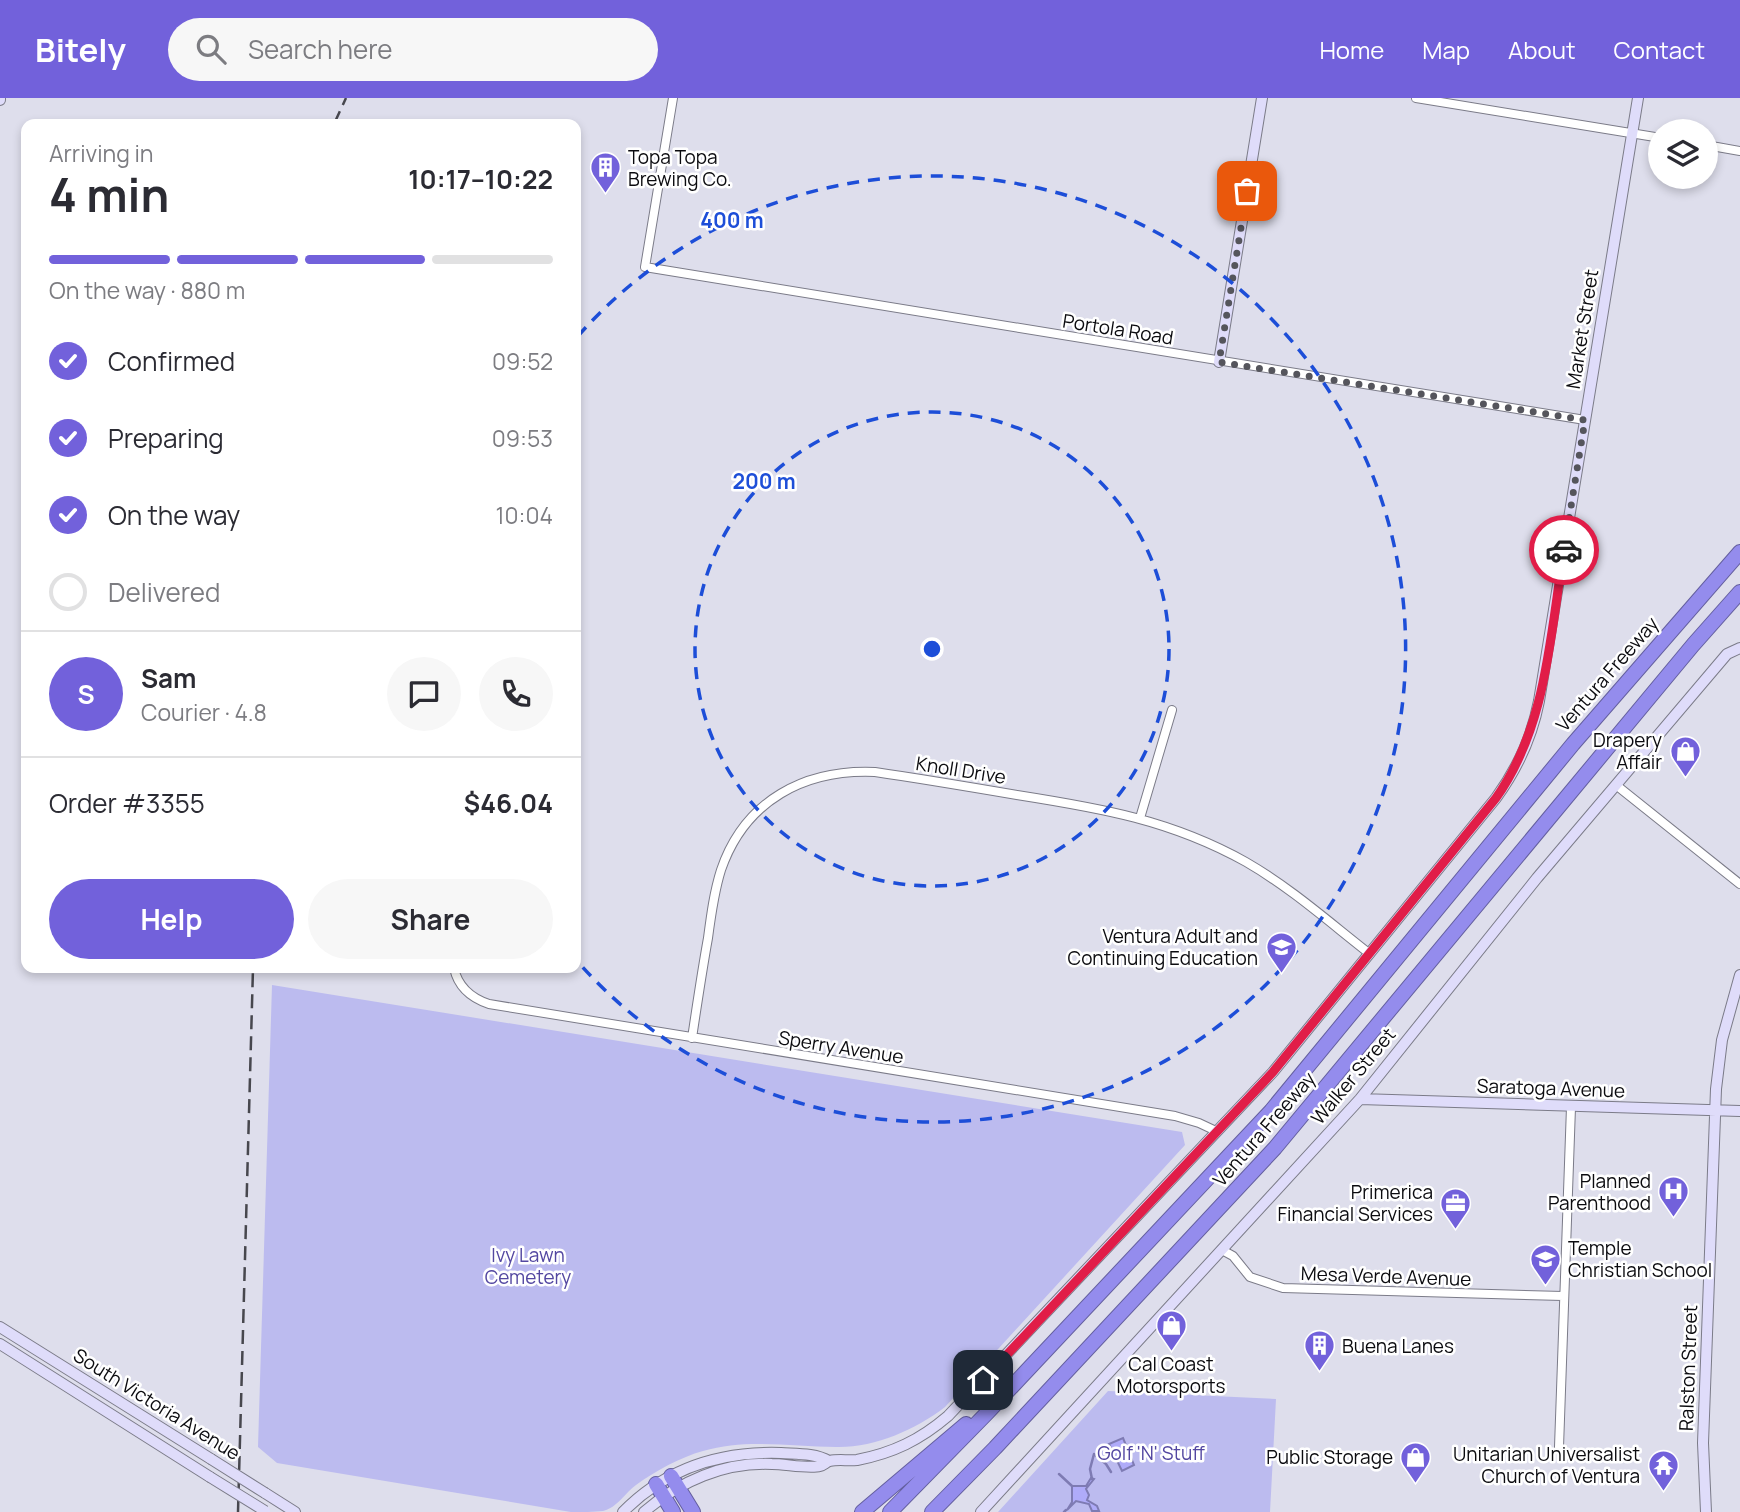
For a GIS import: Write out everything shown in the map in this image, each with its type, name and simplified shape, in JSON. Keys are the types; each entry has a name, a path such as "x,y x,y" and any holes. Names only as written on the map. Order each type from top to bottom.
{"highway":[{"name":"Ventura Freeway","path":"890,1512 988,1412 1271,1111 1573,744 1740,552"},
{"name":"Ventura Freeway","path":"932,1512 1275,1148 1740,592"},
{"path":"862,1512 962,1427 988,1412"},
{"path":"938,1512 995,1448"},
{"path":"675,1482 693,1512"},
{"path":"660,1490 673,1512"}],"street":[{"name":"Portola Road","path":"673,98 645,267 1585,420"},
{"path":"1219,362 1262,98"},
{"path":"1416,98 1648,136"},
{"name":"Market Street","path":"660,1490 675,1482 741,1465 820,1466 829,1461 854,1460 895,1451 940,1423 1273,1072 1486,812 1515,769 1538,708 1638,98"},
{"path":"1718,147 1740,150"},
{"name":"Walker Street","path":"981,1512 1360,1099 1537,878 1727,654 1737,648"},
{"path":"1140,818 1172,710"},
{"name":"Knoll Drive","path":"692,1038 715,893 728,852 757,812 798,784 830,773 876,772 1096,807 1140,818 1201,840 1265,873 1370,954"},
{"path":"1616,785 1740,884"},
{"name":"Sperry Avenue","path":"456,973 463,988 474,998 489,1004 1182,1118 1216,1131"},
{"name":"Ralston Street","path":"1706,1512 1703,1454 1716,1110 1722,1041 1740,975"},
{"name":"Saratoga Avenue","path":"1360,1099 1740,1111"},
{"path":"1564,1457 1559,1447 1571,1107"},
{"name":"Mesa Verde Avenue","path":"1223,1250 1233,1256 1250,1277 1283,1288 1563,1296"},
{"name":"South Victoria Avenue","path":"0,1327 295,1512"},
{"name":"South Victoria Avenue","path":"0,1343 265,1512"},
{"path":"623,1512 660,1490"},
{"path":"643,1512 660,1490"}],"green space":[{"name":"Ivy Lawn Cemetery","path":"272,985 1182,1132 1185,1145 945,1407 894,1436 850,1447 753,1444 703,1451 651,1475 608,1509 592,1512 571,1512 277,1463 258,1447"},
{"name":"Golf 'N' Stuff","path":"1108,1391 1276,1399 1270,1512 998,1512"}],"shaded area":[{"path":"1123,1438 1134,1465 1122,1471 1109,1444"},
{"path":"1091,1478 1094,1479 1086,1489 1089,1495 1087,1500 1097,1506 1099,1511 1092,1511 1089,1504 1076,1501 1067,1510 1072,1502 1072,1486 1086,1486"}],"waterway":[{"path":"1092,1479 1090,1469 1094,1454 1111,1472"},
{"path":"1059,1474 1072,1486"}],"railway":[{"path":"336,119 346,98"},
{"path":"238,1512 253,973"}],"way so far":[{"path":"1247,191 1219,362 1585,420 1564,550"}],"place":[{"name":"Topa Topa Brewing Co.","path":"605,195"},
{"name":"Drapery Affair","path":"1685,778"},
{"name":"Ventura Adult and Continuing Education","path":"1281,974"},
{"name":"Planned Parenthood","path":"1674,1219"},
{"name":"Primerica Financial Services","path":"1456,1230"},
{"name":"Temple Christian School","path":"1545,1286"},
{"name":"Cal Coast Motorsports","path":"1171,1352"},
{"name":"Buena Lanes","path":"1319,1373"},
{"name":"Public Storage","path":"1416,1484"},
{"name":"Unitarian Universalist Church of Ventura","path":"1663,1492"}],"route":[{"path":"983,1380 1273,1072 1506,784 1526,745 1536,715 1564,550"}]}
